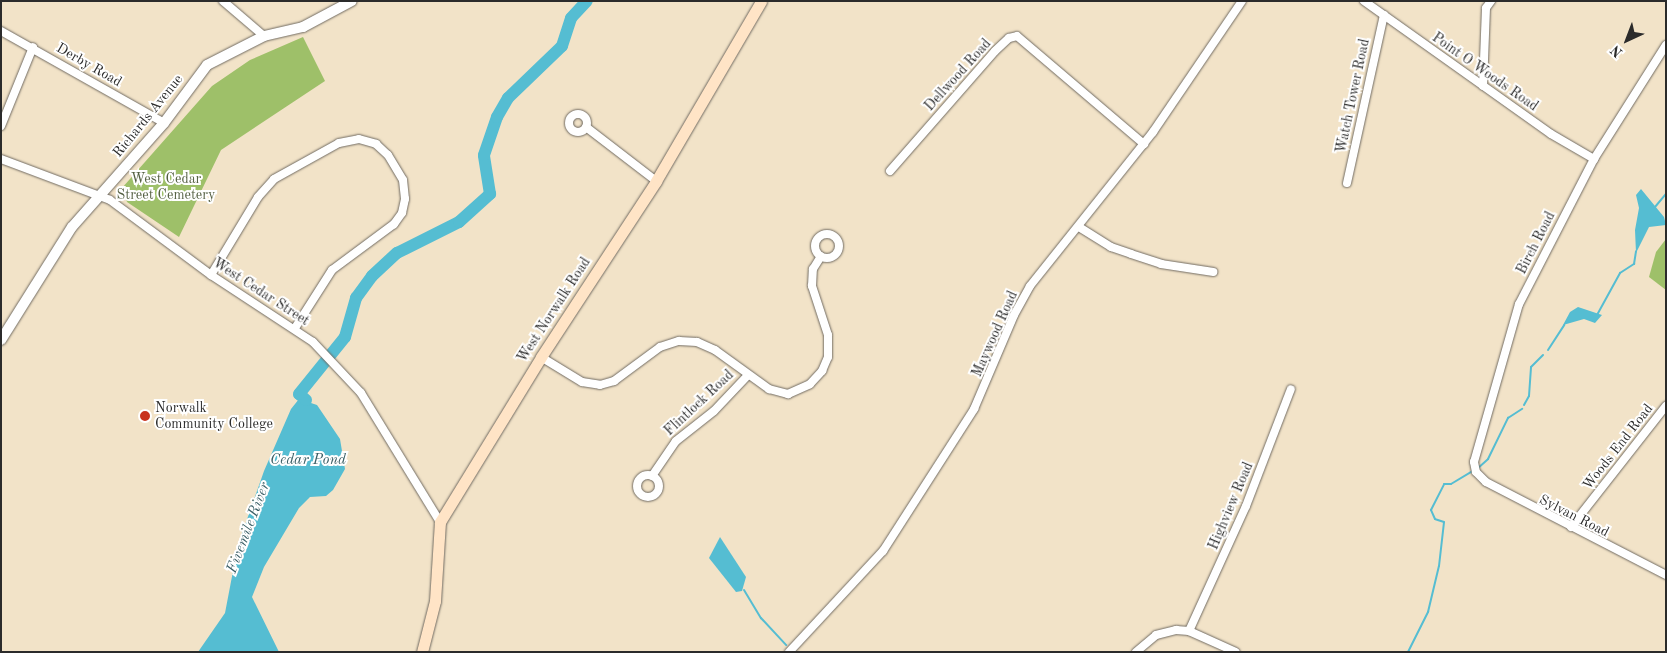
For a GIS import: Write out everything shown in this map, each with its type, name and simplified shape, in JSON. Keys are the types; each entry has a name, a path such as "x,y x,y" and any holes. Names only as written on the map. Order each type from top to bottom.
{"main road":[{"name":"West Norwalk Road","path":"422,652 435,601 440,522 541,357 656,181 726,54 761,1"}],"street":[{"path":"223,1 264,36"},
{"name":"Richards Avenue","path":"1,340 49,261 97,197 164,123 207,65 264,36 303,27 352,1"},
{"name":"Maywood Road","path":"789,652 883,551 974,408 1023,298 1144,144 1242,1"},
{"name":"Point O Woods Road","path":"1364,1 1551,134 1594,159"},
{"path":"1483,86 1486,8 1491,1"},
{"name":"Watch Tower Road","path":"1347,183 1384,15"},
{"name":"Derby Road","path":"1,30 164,123"},
{"name":"Dellwood Road","path":"890,171 995,51 1009,38 1016,36 1144,144"},
{"name":"Birch Road","path":"1476,469 1476,453 1519,304 1594,159 1666,45"},
{"path":"1,126 33,47"},
{"path":"586,127 656,181"},
{"path":"211,275 258,198 274,179 339,143 359,139 376,144 388,155 403,180 406,199 402,213 394,224 332,270 295,328"},
{"name":"West Cedar Street","path":"1,159 97,197 110,200 211,275 295,328 327,355 361,393 440,522"},
{"path":"1079,227 1104,243 1130,254 1161,264 1213,272"},
{"path":"541,357 582,382 600,385 614,381 660,347 679,341 697,342 715,350 769,389 788,394 810,384 822,371 828,357 828,335 812,286 813,269 820,256"},
{"name":"Flintlock Road","path":"652,476 676,441 714,411 748,375"},
{"name":"Highview Road","path":"1189,631 1246,506 1291,389"},
{"name":"Woods End Road","path":"1571,527 1666,406"},
{"name":"Sylvan Road","path":"1476,469 1500,491 1666,575"},
{"path":"1136,652 1161,633 1189,631 1236,652"}],"green space":[{"name":"West Cedar Street Cemetery","path":"303,37 325,81 221,150 179,237 127,202 122,188 212,86 250,60"},
{"path":"1666,239 1666,290 1649,277 1656,252"}],"water":[{"path":"1641,189 1664,217 1666,225 1649,227 1636,253 1635,230 1639,208 1636,195"},
{"path":"1578,307 1602,315 1595,323 1584,319 1563,325 1570,312"},
{"name":"Cedar Pond","path":"299,399 317,405 340,439 345,469 333,490 326,496 310,497 299,508 264,567 252,597 279,652 198,652 225,613 238,545 264,471 291,409"},
{"path":"720,537 746,577 742,591 736,592 709,558"}],"waterway":[{"name":"Fivemile River","path":"306,400 299,394 345,337 356,298 372,276 397,253 459,222 490,194 484,155 497,117 508,98 562,46 571,18 587,1"},
{"path":"1655,207 1666,194"},
{"path":"1597,315 1620,273 1634,264 1636,251"},
{"path":"1548,350 1564,325"},
{"path":"1524,405 1529,396 1531,367 1543,355"},
{"path":"1477,469 1488,459 1508,418 1522,409"},
{"path":"1408,652 1428,612 1439,566 1444,522 1435,519 1431,510 1444,484 1451,484 1473,471"},
{"path":"744,590 761,618 786,645"}],"place":[{"name":"Norwalk Community College","path":"145,416"}]}
